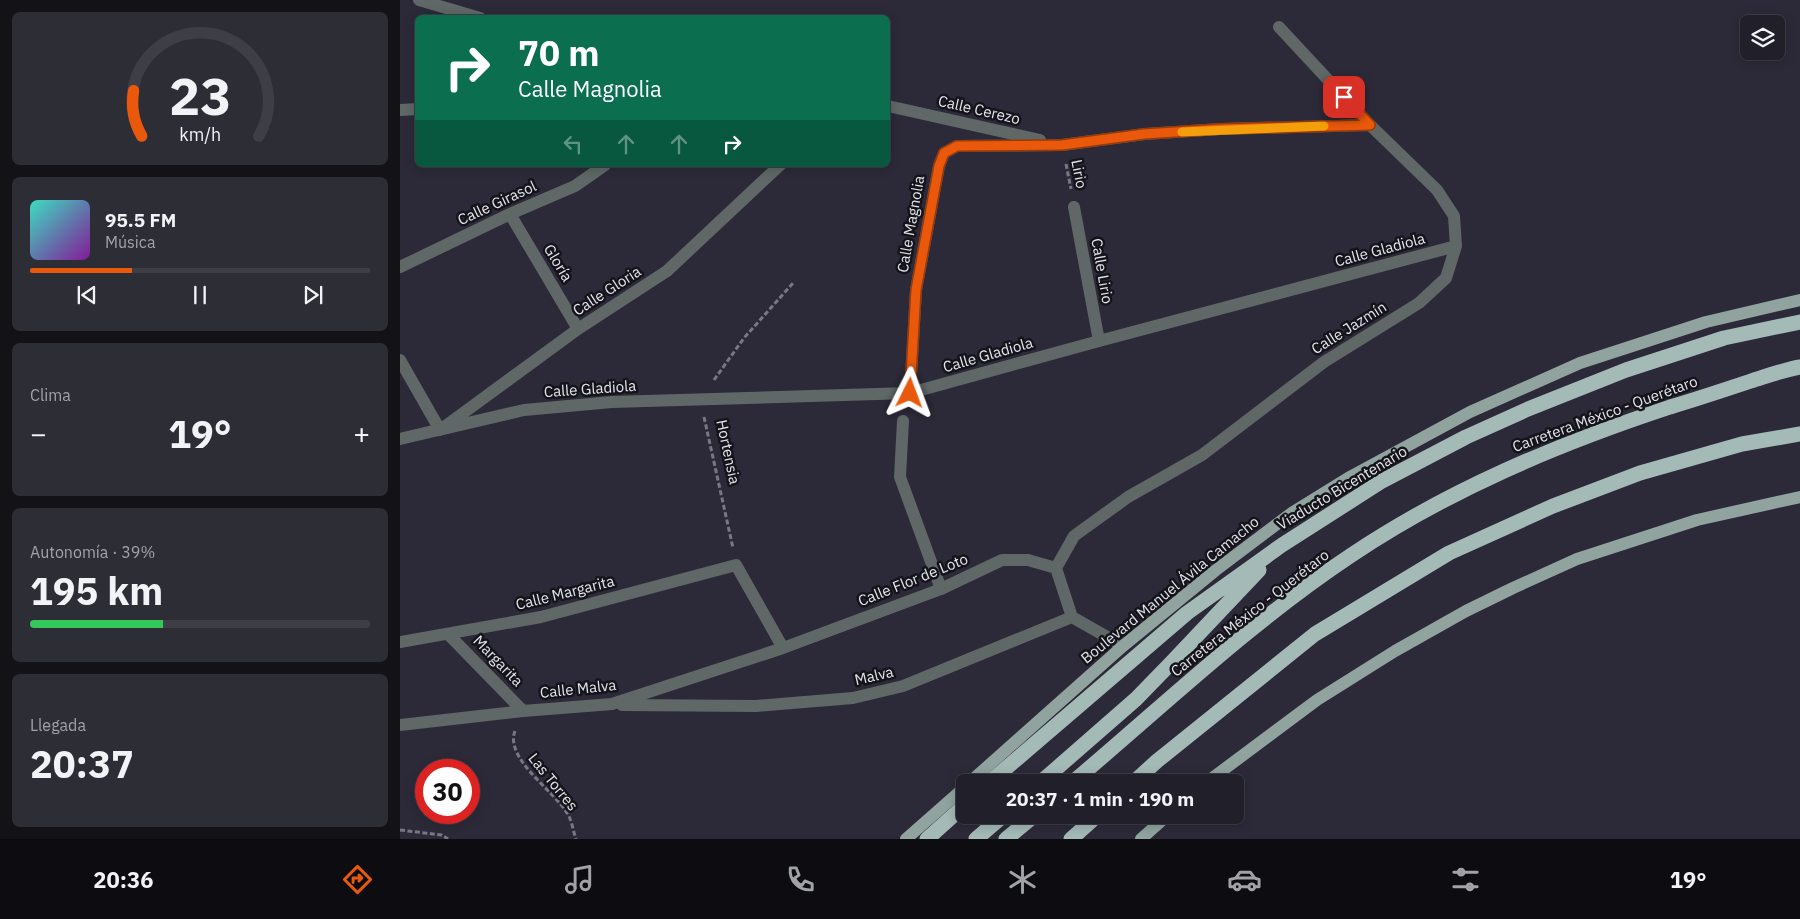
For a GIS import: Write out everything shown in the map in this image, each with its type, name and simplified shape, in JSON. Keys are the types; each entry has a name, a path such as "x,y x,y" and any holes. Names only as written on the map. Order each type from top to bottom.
{"highway":[{"name":"Viaducto Bicentenario","path":"999,774 1186,613 1282,545 1382,481 1466,437 1528,409 1626,370 1724,338 1800,322"},
{"name":"Carretera México - Querétaro","path":"1082,774 1225,651 1282,606 1350,556 1412,517 1478,482 1552,450 1643,416 1800,367"},
{"path":"1144,774 1315,634 1449,553 1553,506 1640,473 1742,444 1800,434"},
{"path":"1050,774 1136,699 1282,545"},
{"path":"927,839 956,813"},
{"path":"976,839 994,824"},
{"path":"1006,839 1024,824"},
{"path":"1071,839 1088,824"}],"main road":[{"name":"Boulevard Manuel Ávila Camacho","path":"979,774 1123,646 1216,570 1293,512 1348,478 1470,412 1580,363 1706,322 1800,300"},
{"path":"1218,774 1317,700 1395,651 1466,611 1513,588 1577,559 1697,520 1800,497"},
{"path":"906,839 956,795"},
{"path":"1141,839 1158,824"}],"street":[{"path":"419,0 470,15"},
{"name":"Calle Jazmín","path":"1056,568 1074,536 1128,497 1202,455 1324,362 1419,303 1446,278 1456,246 1454,216 1437,190 1370,125 1279,27"},
{"name":"Calle Cerezo","path":"890,106 1062,145"},
{"path":"400,110 415,109"},
{"path":"1062,145 1144,134 1220,129 1370,125"},
{"name":"Calle Magnolia","path":"910,393 916,290 939,166 944,153 957,146 1062,145"},
{"name":"Calle Girasol","path":"400,267 510,214 575,186 602,167"},
{"name":"Calle Gloria","path":"440,430 578,328 667,271 778,167"},
{"name":"Calle Lirio","path":"1074,207 1099,341"},
{"name":"Gloría","path":"510,214 578,328"},
{"name":"Calle Gladiola","path":"400,439 524,410 612,402 910,393 1456,246"},
{"path":"400,360 440,430"},
{"path":"903,422 900,477 941,589"},
{"name":"Calle Flor de Loto","path":"783,648 941,589 1002,560 1028,560 1056,568"},
{"path":"736,565 783,648"},
{"name":"Calle Margarita","path":"400,642 541,617 736,565"},
{"path":"1056,568 1072,617 1123,646"},
{"name":"Malva","path":"612,704 756,706 853,698 903,686 1072,617"},
{"name":"Margarita","path":"448,635 523,711"},
{"name":"Calle Malva","path":"400,724 612,704 783,648"}],"path":[{"name":"Lirio","path":"1062,145 1074,207"},
{"path":"700,400 744,338 794,282"},
{"name":"Hortensia","path":"700,400 736,565"},
{"name":"Las Torres","path":"523,711 512,738 518,756 568,813 576,839"},
{"path":"400,830 442,835 448,839"}],"slow traffic":[{"path":"1182,132 1324,126"}],"route":[{"path":"910,393 916,290 939,166 944,153 957,146 1062,145 1144,134 1220,129 1370,125 1344,97"}]}
